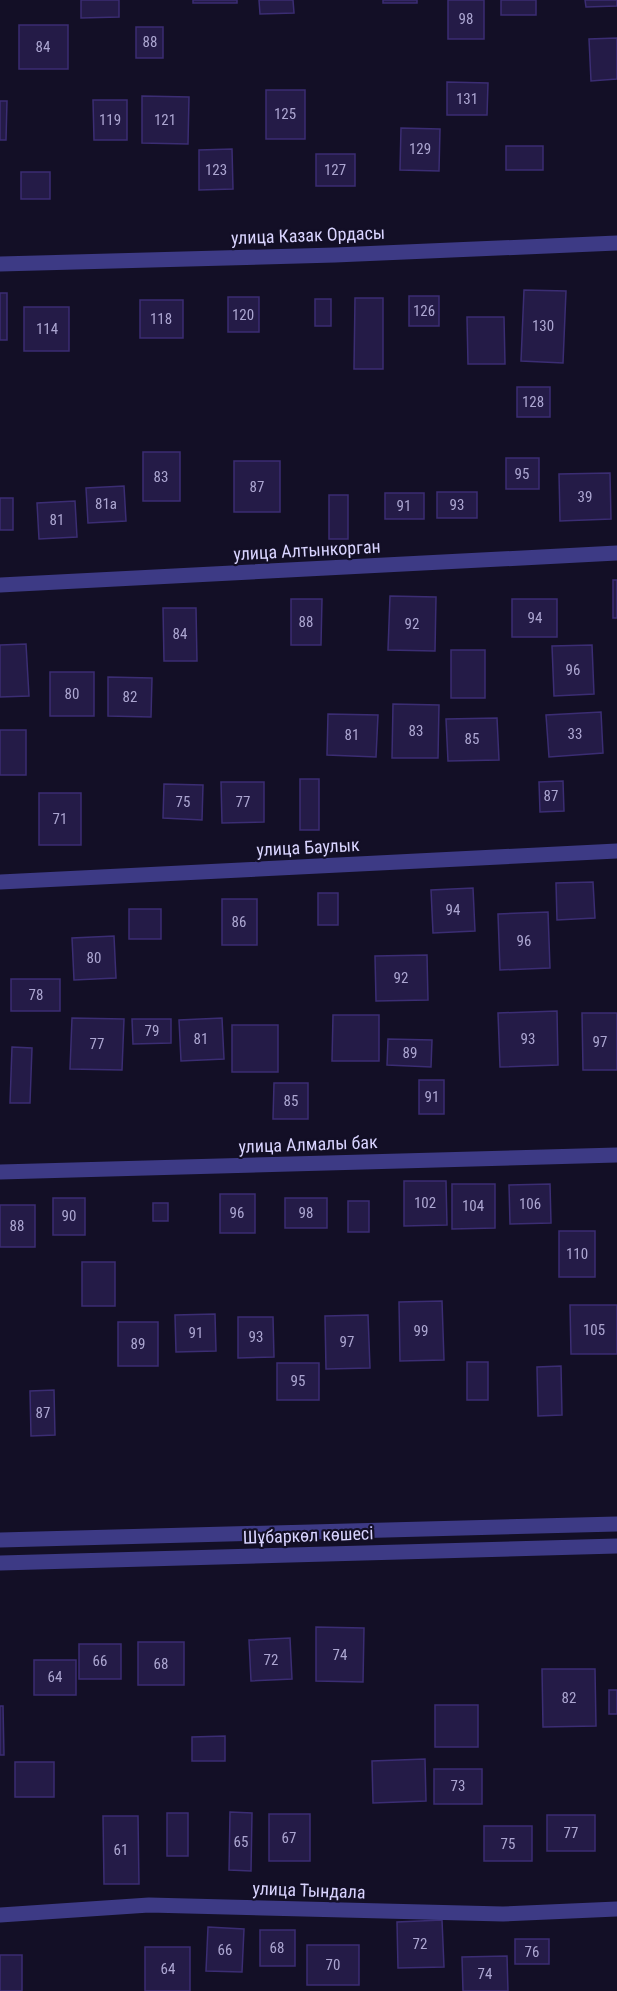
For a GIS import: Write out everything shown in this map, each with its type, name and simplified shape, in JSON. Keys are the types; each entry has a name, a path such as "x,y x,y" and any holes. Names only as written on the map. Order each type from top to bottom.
{"street":[{"name":"улица Казак Ордасы","path":"0,264 335,255 617,243"},
{"name":"улица Алтынкорган","path":"0,585 617,553"},
{"name":"улица Баулык","path":"0,882 617,851"},
{"name":"улица Алмалы бак","path":"0,1172 617,1155"},
{"name":"Шұбаркөл көшесі","path":"0,1540 617,1524"},
{"name":"Шұбаркөл көшесі","path":"0,1563 617,1546"},
{"name":"улица Тындала","path":"0,1914 149,1905 503,1914 617,1910"}],"building":[{"path":"81,0 119,0 119,17 81,18"},
{"path":"193,0 237,0 237,3 193,3"},
{"path":"259,0 293,0 294,13 260,14"},
{"path":"383,0 417,0 417,3 383,3"},
{"path":"448,0 484,0 484,39 448,39"},
{"path":"501,0 536,0 536,15 501,15"},
{"path":"585,0 617,0 617,6 586,7"},
{"path":"19,25 68,25 68,69 19,69"},
{"path":"136,27 163,27 163,58 136,58"},
{"path":"617,38 617,79 591,81 589,39"},
{"path":"447,82 488,83 487,115 447,115"},
{"path":"266,90 305,90 305,139 266,139"},
{"path":"142,96 189,97 188,144 142,143"},
{"path":"93,100 127,100 127,140 94,140"},
{"path":"0,101 7,101 6,140 0,140"},
{"path":"401,128 440,129 439,171 400,170"},
{"path":"506,146 543,146 543,170 506,170"},
{"path":"232,149 233,189 199,190 199,150"},
{"path":"316,154 355,154 355,186 316,186"},
{"path":"21,172 50,172 50,199 21,199"},
{"path":"524,290 566,291 563,363 521,361"},
{"path":"0,293 7,293 7,340 0,340"},
{"path":"409,296 439,296 439,326 409,326"},
{"path":"228,297 259,297 259,332 228,332"},
{"path":"355,298 383,298 383,369 354,369"},
{"path":"315,299 331,299 331,326 315,326"},
{"path":"140,300 183,300 183,338 140,338"},
{"path":"24,307 69,307 69,351 24,351"},
{"path":"467,317 504,317 505,364 468,364"},
{"path":"517,387 550,387 550,417 517,417"},
{"path":"143,452 180,452 180,501 143,501"},
{"path":"506,458 539,458 539,489 506,489"},
{"path":"234,461 280,461 280,512 234,512"},
{"path":"610,473 611,519 560,521 559,474"},
{"path":"124,486 126,521 88,523 86,488"},
{"path":"437,492 477,492 477,518 437,518"},
{"path":"385,493 424,493 424,519 385,519"},
{"path":"329,495 348,495 348,539 329,539"},
{"path":"0,498 13,498 13,530 0,530"},
{"path":"75,501 77,537 39,539 37,503"},
{"path":"613,580 617,580 617,618 613,618"},
{"path":"390,596 436,597 435,651 388,650"},
{"path":"291,599 322,599 321,645 291,645"},
{"path":"512,599 557,599 557,637 512,637"},
{"path":"163,608 196,608 197,661 164,661"},
{"path":"26,644 29,696 0,697 0,645"},
{"path":"592,645 594,694 554,696 552,646"},
{"path":"451,650 485,650 485,698 451,698"},
{"path":"50,672 94,672 94,716 50,716"},
{"path":"108,677 152,678 151,717 108,716"},
{"path":"393,704 439,705 438,758 392,758"},
{"path":"601,712 603,753 549,757 546,715"},
{"path":"328,714 378,715 376,757 327,755"},
{"path":"497,718 499,760 448,761 446,719"},
{"path":"0,730 26,730 26,775 0,775"},
{"path":"300,779 319,779 319,830 300,830"},
{"path":"563,781 564,811 540,812 539,782"},
{"path":"221,782 264,782 264,822 222,823"},
{"path":"164,784 203,785 202,820 163,818"},
{"path":"39,793 81,793 81,845 39,845"},
{"path":"593,882 595,918 557,920 556,883"},
{"path":"473,888 475,931 433,933 431,890"},
{"path":"318,893 338,893 338,925 318,925"},
{"path":"222,899 257,899 257,945 222,945"},
{"path":"129,909 161,909 161,939 129,939"},
{"path":"548,912 550,968 500,970 498,914"},
{"path":"114,936 116,978 74,980 72,938"},
{"path":"427,955 428,1000 376,1001 375,956"},
{"path":"11,979 60,979 60,1011 11,1011"},
{"path":"557,1011 558,1065 500,1067 498,1013"},
{"path":"582,1013 617,1013 617,1070 583,1070"},
{"path":"333,1015 379,1015 379,1061 332,1061"},
{"path":"72,1018 124,1019 122,1070 70,1069"},
{"path":"222,1018 224,1059 181,1061 179,1020"},
{"path":"132,1019 171,1019 171,1043 133,1044"},
{"path":"232,1025 278,1025 278,1072 232,1072"},
{"path":"388,1039 432,1040 431,1067 387,1065"},
{"path":"12,1047 32,1048 30,1103 10,1103"},
{"path":"419,1080 444,1080 444,1114 419,1114"},
{"path":"274,1083 308,1083 308,1119 273,1119"},
{"path":"404,1181 446,1181 447,1225 404,1226"},
{"path":"452,1184 495,1184 495,1228 452,1229"},
{"path":"550,1184 551,1223 510,1224 509,1185"},
{"path":"220,1194 255,1194 255,1233 220,1233"},
{"path":"53,1198 85,1198 85,1235 53,1235"},
{"path":"285,1198 327,1198 327,1228 285,1228"},
{"path":"348,1201 369,1201 369,1232 348,1232"},
{"path":"153,1203 168,1203 168,1221 153,1221"},
{"path":"0,1205 35,1205 35,1247 0,1247"},
{"path":"559,1231 595,1231 595,1277 559,1277"},
{"path":"82,1262 115,1262 115,1306 82,1306"},
{"path":"442,1301 444,1360 400,1361 399,1302"},
{"path":"570,1305 617,1305 617,1354 571,1354"},
{"path":"215,1314 216,1351 176,1352 175,1315"},
{"path":"368,1315 370,1368 326,1369 325,1316"},
{"path":"238,1317 273,1317 274,1357 238,1358"},
{"path":"118,1322 158,1322 158,1366 118,1366"},
{"path":"467,1362 488,1362 488,1400 467,1400"},
{"path":"277,1363 319,1363 319,1400 277,1400"},
{"path":"561,1366 562,1415 538,1416 537,1367"},
{"path":"54,1390 55,1435 31,1436 30,1391"},
{"path":"316,1627 364,1628 363,1682 316,1681"},
{"path":"290,1638 292,1679 251,1681 249,1640"},
{"path":"138,1642 184,1642 184,1685 138,1685"},
{"path":"79,1644 121,1644 121,1679 79,1679"},
{"path":"34,1660 76,1660 76,1695 34,1695"},
{"path":"542,1669 595,1669 596,1726 543,1727"},
{"path":"609,1690 617,1690 617,1714 609,1714"},
{"path":"435,1705 478,1705 478,1747 435,1747"},
{"path":"0,1706 3,1706 4,1755 0,1755"},
{"path":"225,1736 225,1761 192,1761 192,1737"},
{"path":"425,1759 426,1801 373,1803 372,1761"},
{"path":"15,1762 54,1762 54,1797 15,1797"},
{"path":"434,1769 482,1769 482,1804 434,1804"},
{"path":"230,1812 252,1813 251,1871 229,1870"},
{"path":"167,1813 188,1813 188,1856 167,1856"},
{"path":"269,1814 310,1814 310,1861 269,1861"},
{"path":"547,1815 595,1815 595,1851 547,1851"},
{"path":"103,1816 138,1816 139,1884 104,1884"},
{"path":"484,1826 532,1826 532,1861 484,1861"},
{"path":"442,1920 444,1967 398,1968 397,1922"},
{"path":"208,1927 244,1929 242,1972 206,1971"},
{"path":"260,1930 295,1930 295,1966 260,1966"},
{"path":"515,1939 549,1939 549,1964 515,1964"},
{"path":"307,1945 359,1945 359,1985 307,1985"},
{"path":"145,1947 190,1947 190,1991 145,1991"},
{"path":"0,1955 22,1955 22,1991 0,1991"},
{"path":"507,1956 508,1991 463,1991 462,1957"}]}
